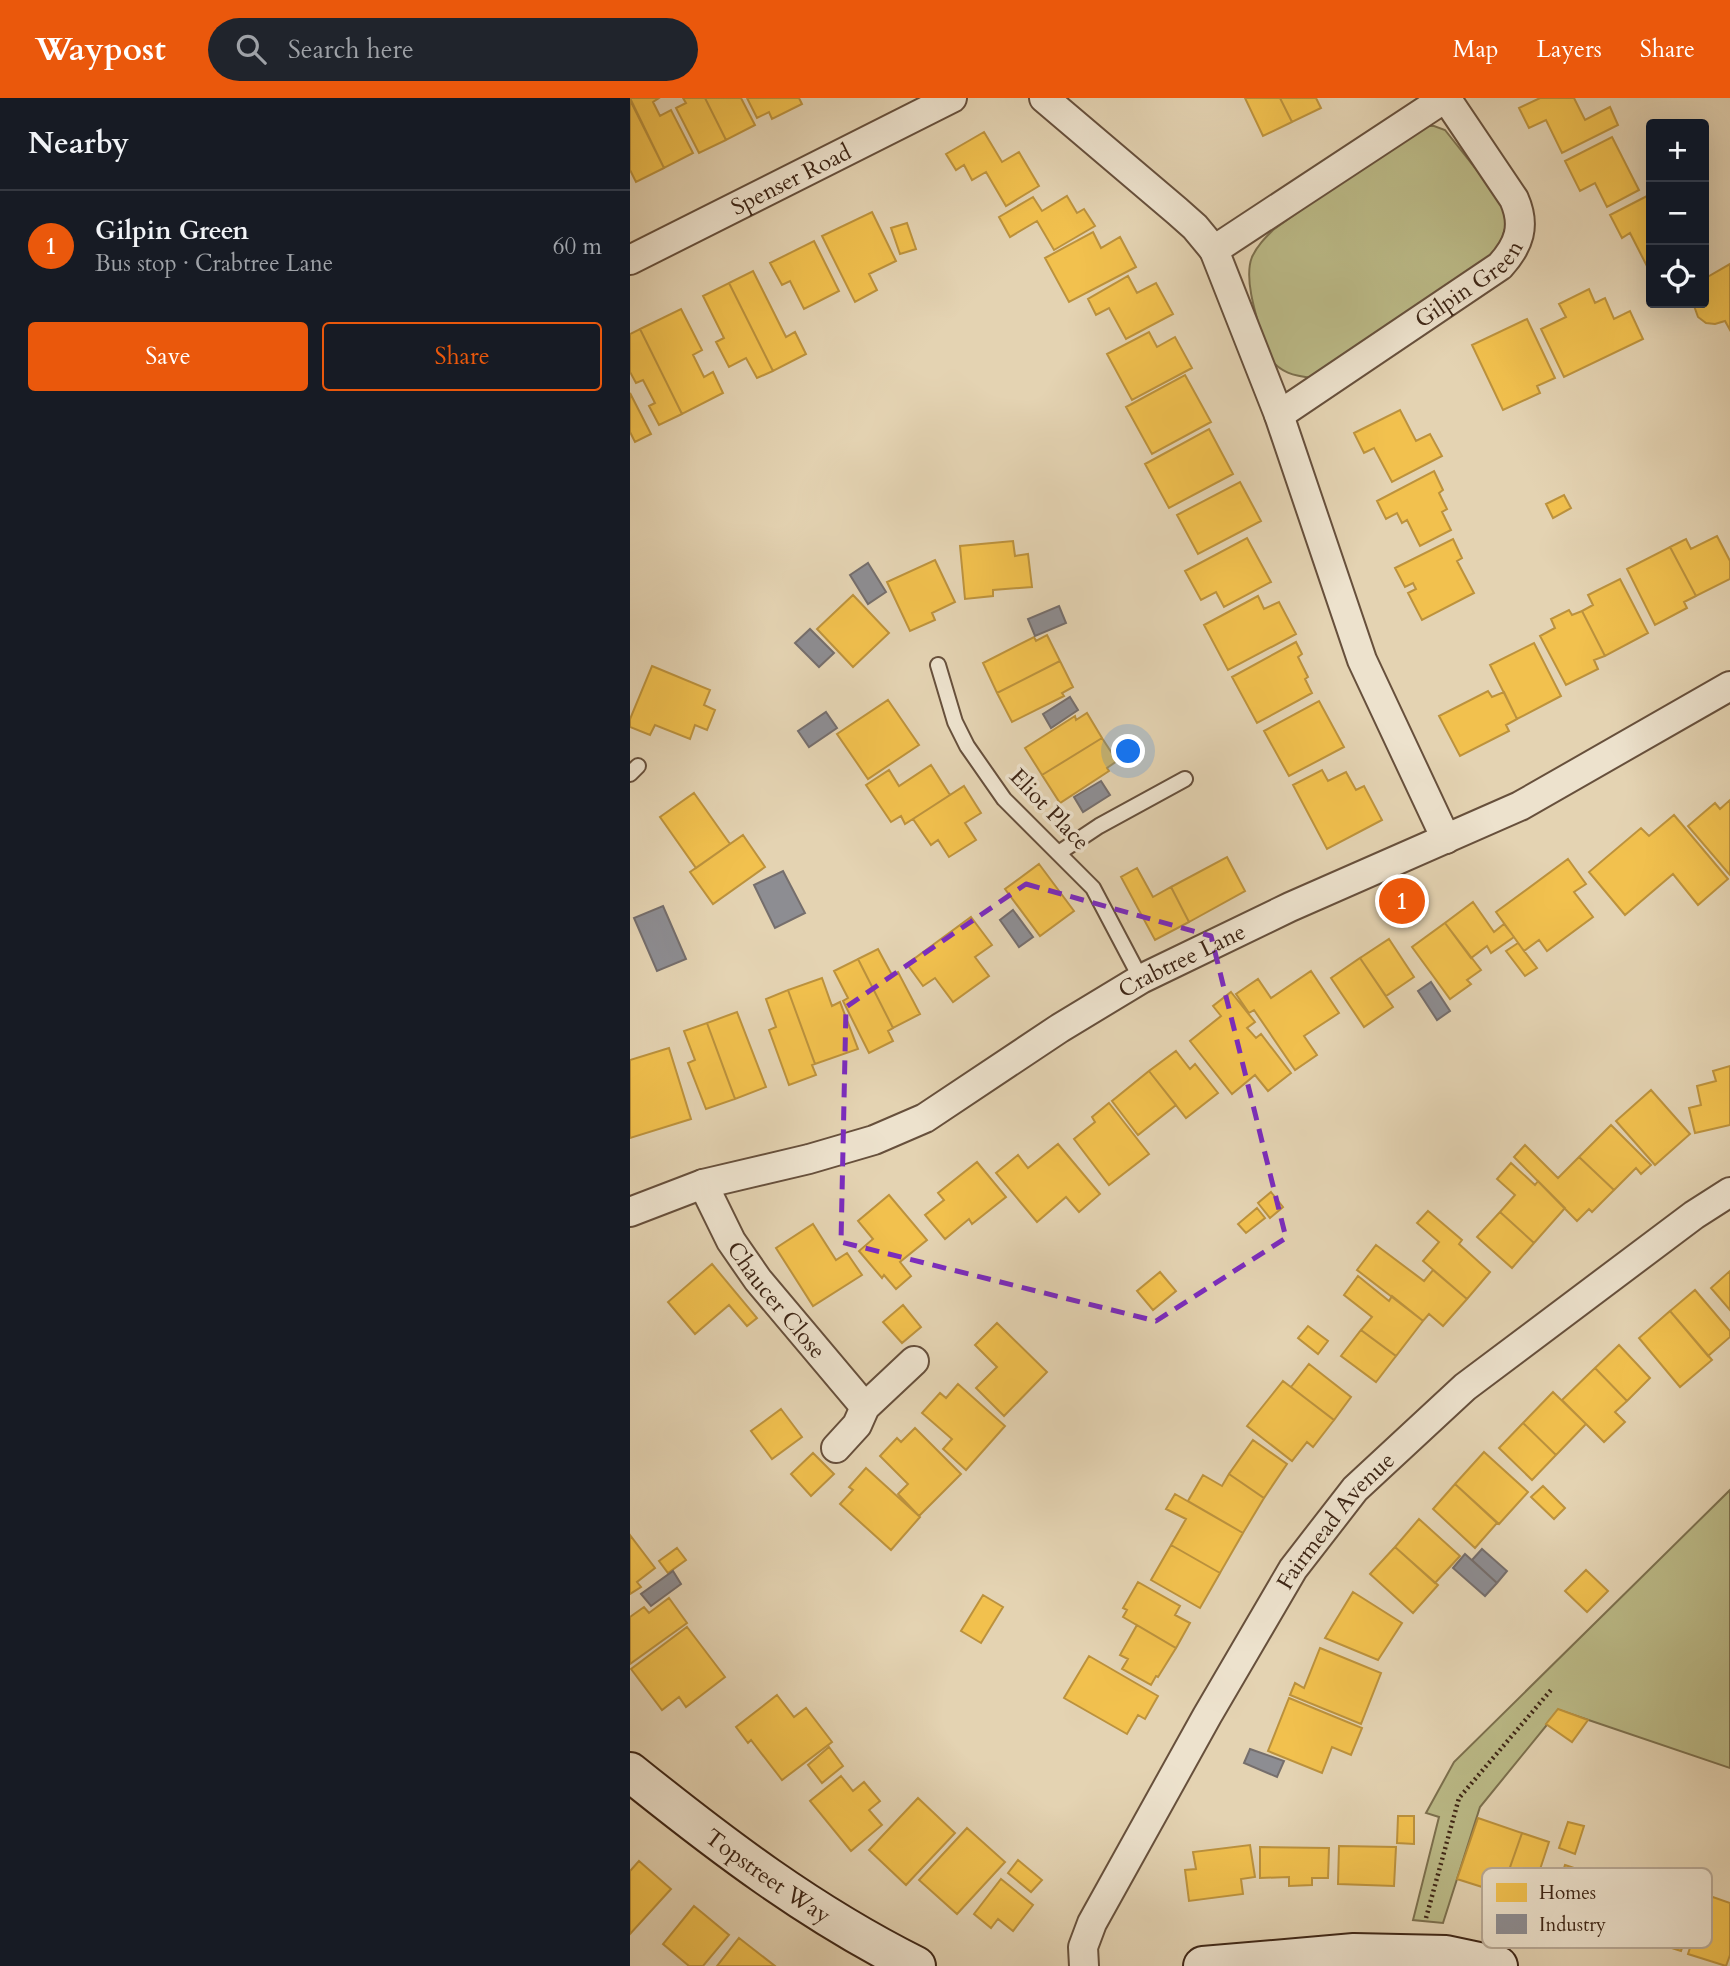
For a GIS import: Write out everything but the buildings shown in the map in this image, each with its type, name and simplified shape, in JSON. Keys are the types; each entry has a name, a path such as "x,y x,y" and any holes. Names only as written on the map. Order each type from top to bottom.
{"street":[{"name":"Spenser Road","path":"630,260 952,98"},
{"path":"1044,98 1177,211 1214,250 1279,415 1362,660 1446,838"},
{"name":"Gilpin Green","path":"1214,250 1445,98 1517,206 1521,225 1516,245 1500,265 1279,415"},
{"name":"Crabtree Lane","path":"630,1212 703,1184 861,1144 926,1118 1059,1028 1141,979 1290,906 1520,807 1730,686"},
{"name":"Chaucer Close","path":"703,1184 731,1241 758,1280 865,1407"},
{"name":"Fairmead Avenue","path":"1084,1966 1083,1947 1092,1923 1207,1716 1293,1569 1355,1489 1465,1387 1694,1214 1730,1192"},
{"path":"836,1448 857,1425 865,1407 914,1360"},
{"name":"Topstreet Way","path":"630,1772 799,1900 869,1943 916,1966"},
{"path":"1203,1966 1353,1952 1446,1955 1499,1966"}],"lane":[{"name":"Eliot Place","path":"938,665 955,722 967,746 1003,799 1060,852 1093,888 1141,979"},
{"path":"1060,852 1100,826 1185,779"}],"path":[{"path":"1418,1953 1460,1798 1551,1690"}],"highlighted area":[{"path":"1026,884 1211,936 1286,1238 1156,1321 841,1242 846,1007"}],"shaded area":[{"path":"1419,126 1434,126 1445,130 1495,193 1501,202 1506,220 1501,241 1493,254 1313,378 1283,370 1268,356 1254,306 1249,279 1254,253 1273,230"},
{"path":"1730,1490 1730,1768 1559,1710 1480,1807 1443,1923 1413,1920 1439,1817 1426,1813 1454,1762"}],"place":[{"name":"Gilpin Green","path":"1402,901"}]}
